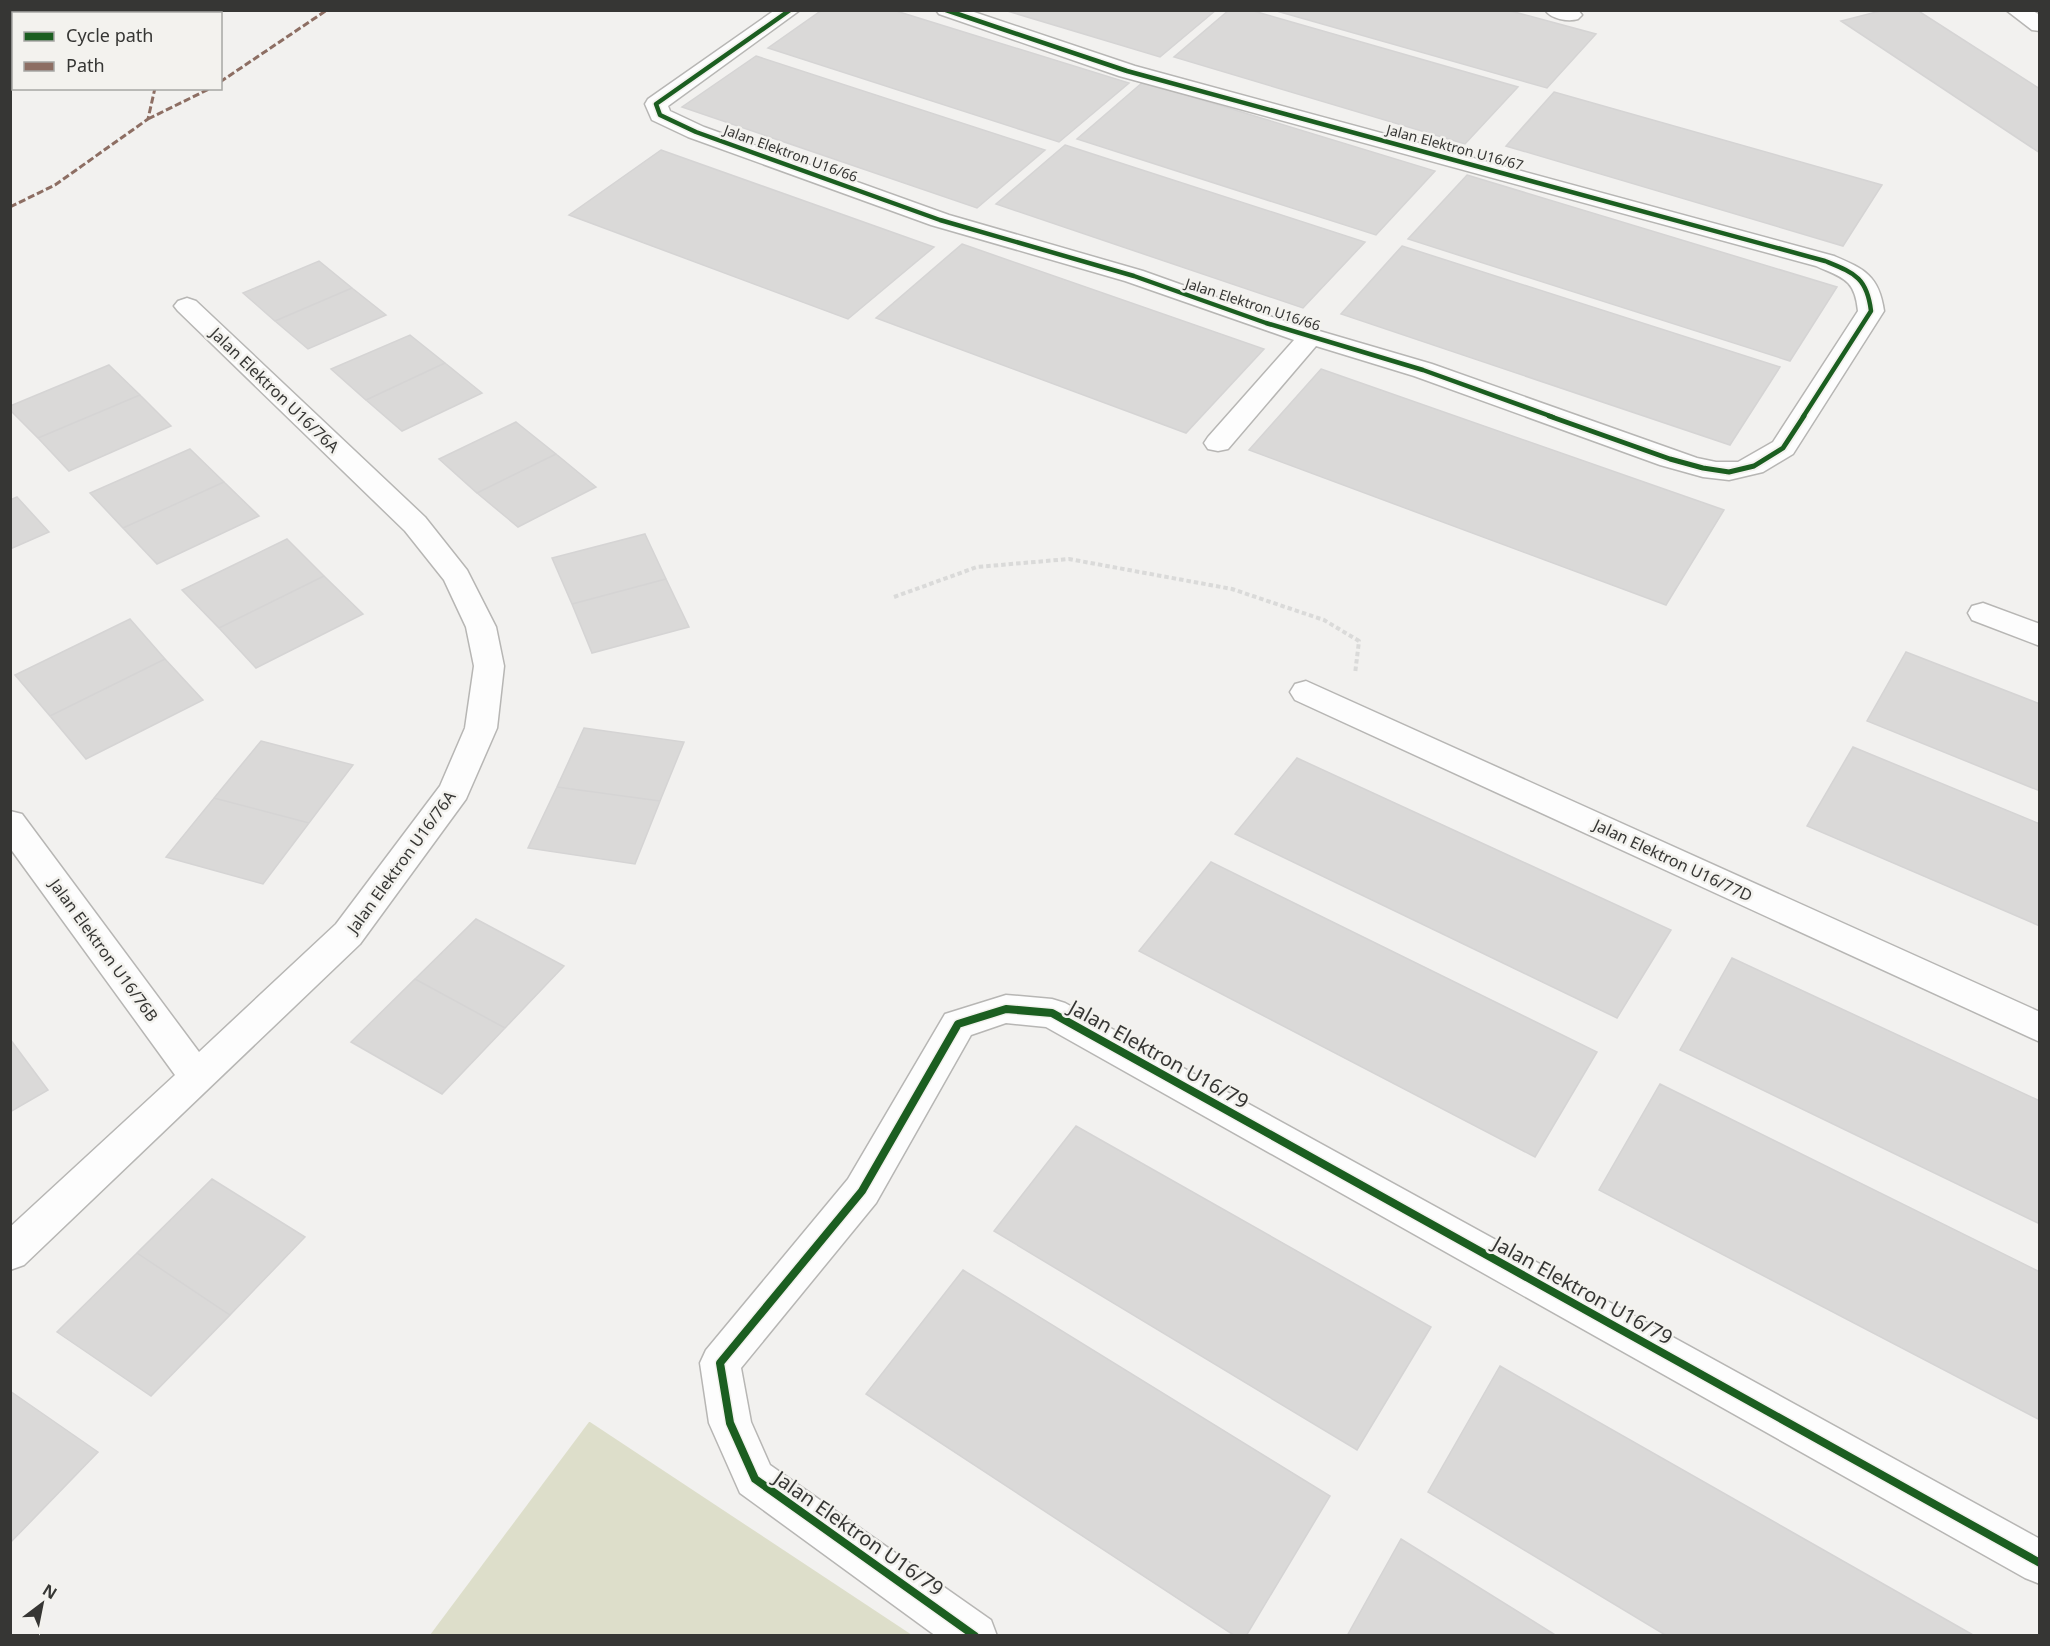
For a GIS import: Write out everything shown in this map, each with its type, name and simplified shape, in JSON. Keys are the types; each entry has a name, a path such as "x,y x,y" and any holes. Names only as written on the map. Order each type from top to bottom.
{"street":[{"name":"Jalan Elektron U16/66","path":"790,10 656,104 660,116 676,124 940,220 1134,276 1311,336 1423,370 1670,459 1709,470 1740,472 1763,463 1783,448 1834,367"},
{"name":"Jalan Elektron U16/67","path":"946,10 1127,71 1825,261 1857,276 1870,292 1871,310 1834,367"},
{"path":"2016,10 2040,25"},
{"name":"Jalan Elektron U16/76A","path":"10,1253 348,934 454,791 481,728 489,666 481,627 457,577 415,524 187,306"},
{"path":"1218,443 1311,336"},
{"path":"1983,613 2040,636"},
{"name":"Jalan Elektron U16/77D","path":"1306,692 2040,1028"},
{"name":"Jalan Elektron U16/76B","path":"10,823 197,1077"},
{"name":"Jalan Elektron U16/79","path":"975,1635 755,1479 730,1423 720,1363 862,1191 958,1024 1006,1009 1052,1013 2040,1563"}],"path":[{"path":"894,597 977,567 1069,559 1232,589 1324,620 1359,641 1350,712"}],"green space":[{"path":"590,1422 912,1635 430,1635"}],"building":[{"path":"822,10 893,10 1129,83 1059,142 768,48"},
{"path":"1004,10 1216,10 1160,57"},
{"path":"1229,10 1250,10 1518,87 1465,144 1174,57"},
{"path":"1273,10 1507,10 1596,34 1547,88"},
{"path":"1884,10 1917,10 2040,89 2040,153 1841,21"},
{"path":"756,56 1045,150 977,208 682,107"},
{"path":"1143,82 1435,171 1376,235 1077,139"},
{"path":"1554,92 1882,185 1843,246 1506,146"},
{"path":"1065,145 1365,242 1303,308 996,204"},
{"path":"661,150 934,247 848,319 569,215"},
{"path":"1467,175 1837,287 1790,361 1408,239"},
{"path":"962,244 1264,349 1186,433 876,318"},
{"path":"1402,246 1780,367 1730,445 1341,314"},
{"path":"319,261 352,288 275,321 243,293"},
{"path":"352,288 386,315 308,349 275,321"},
{"path":"410,335 445,363 366,400 331,369"},
{"path":"445,363 482,393 402,431 366,400"},
{"path":"109,365 140,395 38,438 10,410 10,406"},
{"path":"1321,369 1724,510 1666,605 1249,450"},
{"path":"140,395 171,426 69,471 38,438"},
{"path":"516,422 556,454 477,493 439,459"},
{"path":"190,449 224,482 123,528 90,493"},
{"path":"556,454 596,487 518,527 477,493"},
{"path":"224,482 259,516 157,564 123,528"},
{"path":"17,497 49,532 10,549 10,500"},
{"path":"645,534 666,579 572,604 552,558"},
{"path":"287,539 324,576 219,628 182,590"},
{"path":"324,576 363,614 256,668 219,628"},
{"path":"666,579 689,627 592,653 572,604"},
{"path":"130,619 165,659 50,716 15,675"},
{"path":"1906,652 2040,704 2040,791 1867,721"},
{"path":"165,659 203,700 86,759 50,716"},
{"path":"584,728 684,742 660,801 557,787"},
{"path":"261,741 353,765 309,823 214,798"},
{"path":"1853,747 2040,824 2040,926 1807,826"},
{"path":"1297,758 1671,930 1617,1018 1235,834"},
{"path":"557,787 660,801 635,864 528,848"},
{"path":"214,798 309,823 263,884 166,857"},
{"path":"1211,862 1597,1052 1535,1157 1139,951"},
{"path":"476,919 564,966 505,1028 415,979"},
{"path":"1732,958 2040,1101 2040,1224 1680,1050"},
{"path":"415,979 505,1028 442,1094 351,1042"},
{"path":"10,1039 48,1090 10,1112"},
{"path":"1660,1084 2040,1272 2040,1420 1599,1190"},
{"path":"1076,1126 1431,1327 1357,1450 994,1231"},
{"path":"212,1179 305,1237 230,1315 137,1253"},
{"path":"137,1253 230,1315 151,1396 57,1332"},
{"path":"963,1270 1330,1496 1246,1636 1235,1636 866,1394"},
{"path":"1500,1366 1975,1636 1667,1636 1428,1492"},
{"path":"10,1391 98,1452 10,1543"},
{"path":"1401,1539 1557,1636 1347,1636"}],"marked path":[{"path":"222,81 327,10"},
{"path":"10,207 55,185 148,119 155,90"},
{"path":"148,119 207,90"}],"cycle path":[{"path":"790,10 656,104 660,115 696,132 940,220 1134,276 1266,323 1423,370 1670,459 1716,471 1729,472 1754,466 1783,448 1871,311 1867,290 1858,277 1825,261 1127,71 946,10"},
{"path":"975,1636 755,1479 730,1423 720,1363 862,1191 958,1024 1006,1009 1052,1013 2040,1563"}]}
